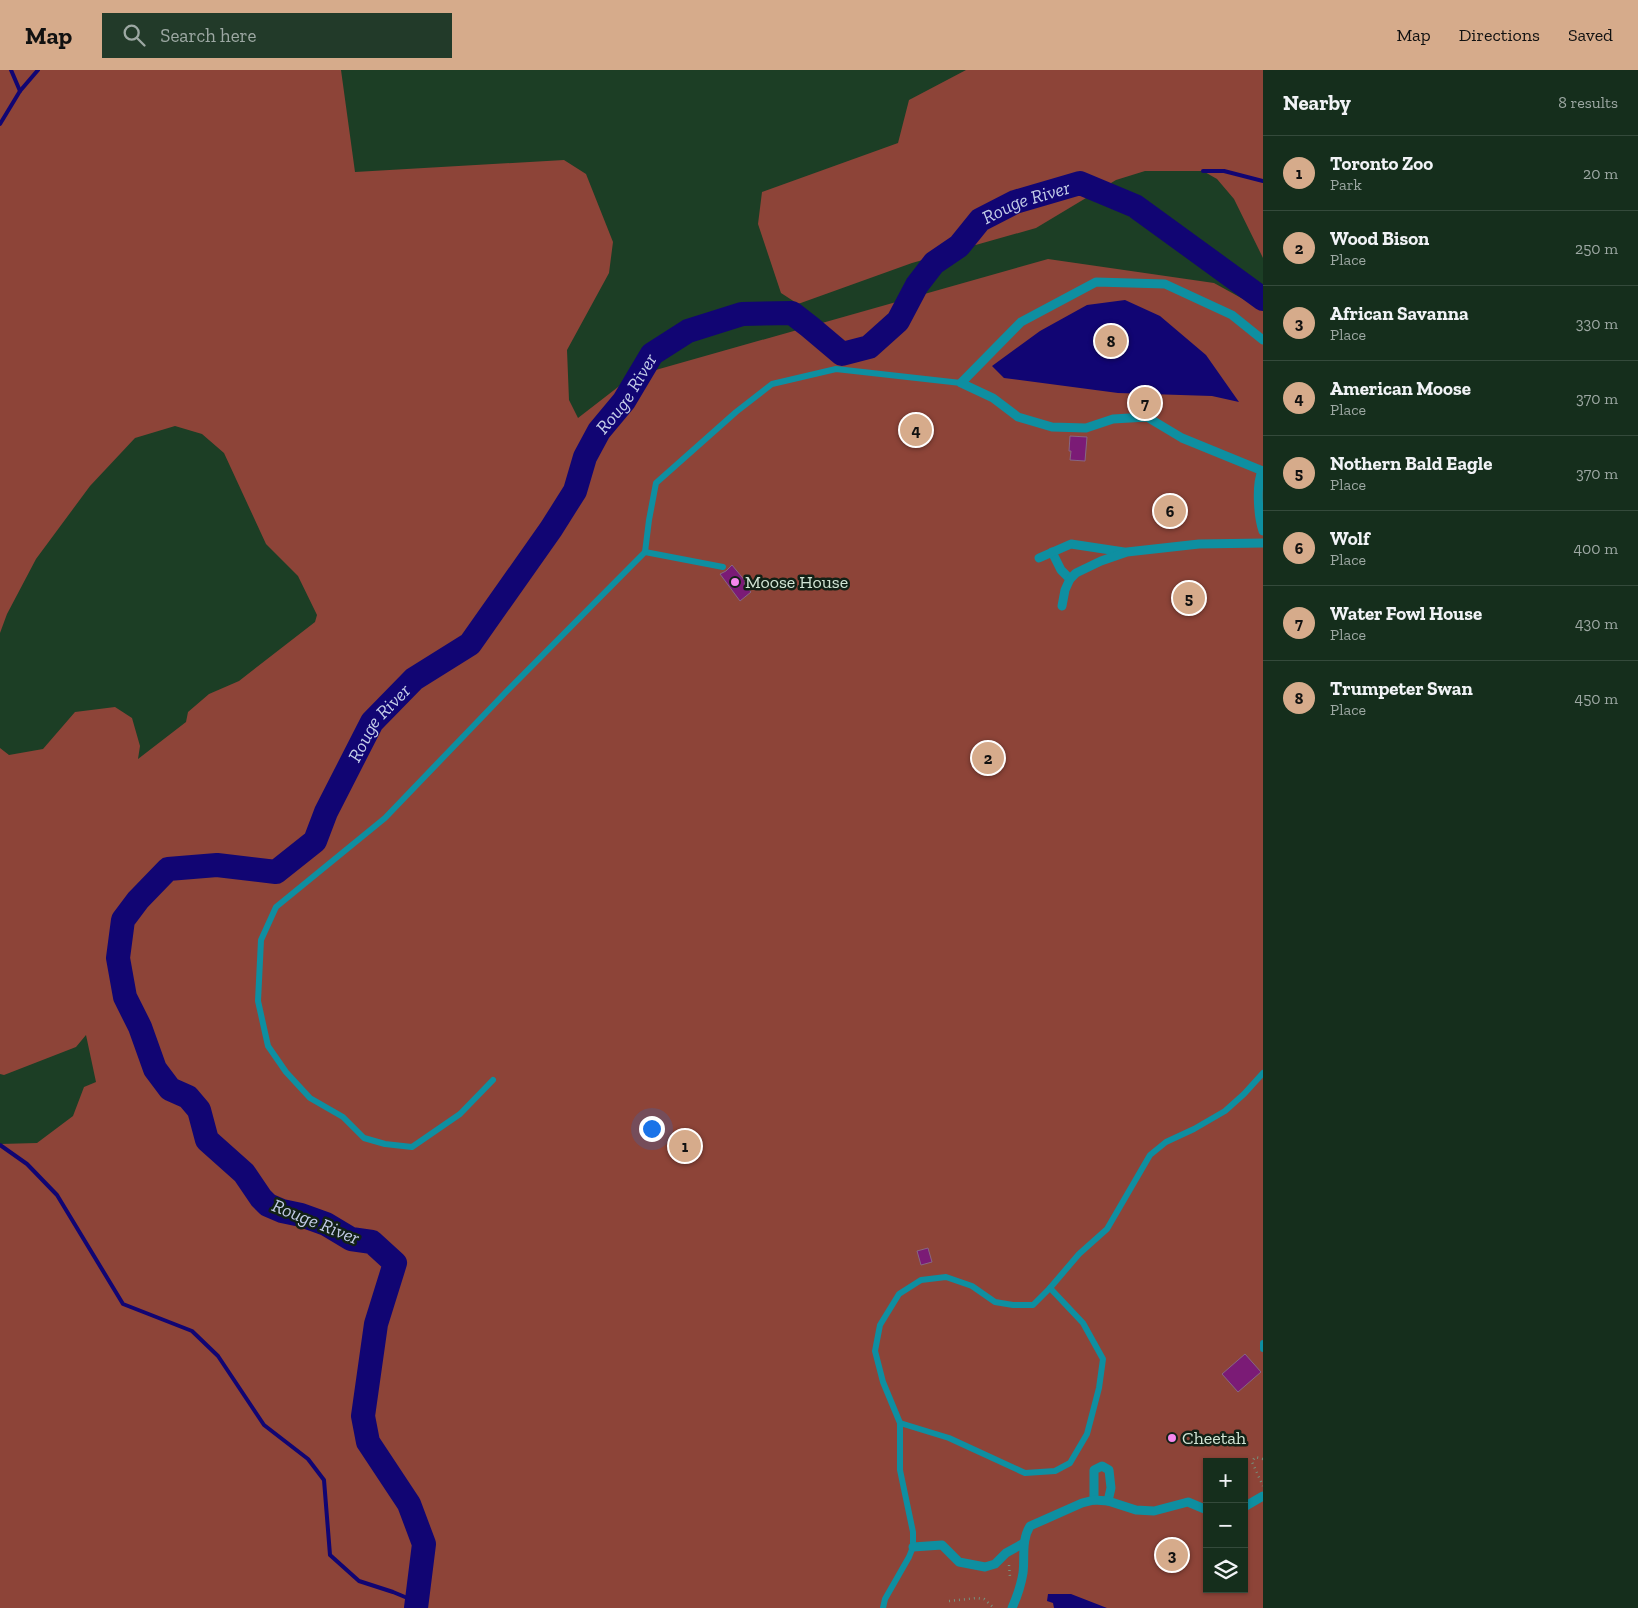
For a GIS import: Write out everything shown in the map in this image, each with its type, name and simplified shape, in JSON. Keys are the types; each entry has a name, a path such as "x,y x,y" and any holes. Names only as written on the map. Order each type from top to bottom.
{"street":[{"path":"1263,340 1232,315 1165,284 1096,282 1021,322 961,383 993,398 1018,417 1052,427 1086,428 1113,419 1147,417 1182,438 1262,471 1258,480 1263,531"},
{"path":"1062,606 1065,590 1070,579 1076,573 1101,561 1127,552 1199,544 1263,543"},
{"path":"1039,558 1071,544 1127,552"},
{"path":"1052,552 1061,570 1070,579"},
{"path":"1094,1500 1094,1470 1102,1466 1109,1470 1111,1488 1108,1501"},
{"path":"1248,1505 1263,1496"},
{"path":"1012,1608 1017,1597 1023,1572 1024,1544 1026,1533 1030,1526 1082,1503 1094,1500 1108,1501 1136,1510 1154,1511 1188,1502 1203,1508"},
{"path":"913,1547 942,1546 960,1562 985,1566 995,1564 1006,1553 1024,1544"}],"lane":[{"path":"493,1080 460,1114 412,1147 385,1144 364,1138 343,1117 310,1098 286,1072 268,1046 258,1000 261,940 276,908 385,818 506,692 646,552 649,520 656,483 736,412 772,384 836,369 961,383"},
{"path":"646,552 724,567"},
{"path":"883,1608 885,1599 910,1557 913,1547 913,1532 900,1470 900,1423 883,1382 875,1351 880,1325 899,1294 922,1280 946,1277 972,1286 995,1302 1013,1305 1033,1305 1078,1254 1107,1229 1150,1155 1166,1142 1226,1111 1263,1073"},
{"path":"900,1423 949,1438 1025,1473 1054,1471 1070,1463 1087,1434 1099,1388 1103,1359 1083,1323 1050,1288"},
{"path":"1263,1343 1263,1349"}],"path":[{"path":"1263,1459 1255,1457 1252,1462 1263,1486"},
{"path":"950,1601 984,1599 994,1608"}],"shaded area":[{"path":"0,70 341,70 355,172 564,160 586,174 613,242 609,273 567,350 569,400 578,418 631,377 1048,259 1214,283 1263,310 1263,1608 0,1608 0,1144 37,1143 73,1116 84,1087 96,1082 86,1035 76,1047 4,1075 0,1074 0,748 9,755 43,749 75,712 115,707 132,718 140,746 138,759 186,722 188,712 209,694 239,681 315,622 317,615 298,576 266,544 224,453 202,434 175,426 135,438 90,486 36,559 7,614 0,633"},
{"path":"966,70 1263,70 1263,258 1234,199 1217,179 1203,171 1145,171 1116,180 1036,228 912,263 798,304 781,293 758,224 762,192 898,143 909,100"},
{"path":"1125,300 1160,316 1206,355 1239,402 1212,396 1118,393 1004,378 992,366 1040,331 1087,305"},
{"path":"1048,1594 1071,1594 1107,1608 1054,1608 1053,1603 1047,1601"}],"building":[{"path":"1134,393 1159,397 1156,412 1131,408"},
{"path":"1070,436 1087,437 1085,461 1070,460"},
{"name":"Moose House","path":"732,565 746,582 744,583 751,592 740,601 720,574"},
{"path":"928,1248 932,1262 921,1265 917,1251"},
{"path":"1245,1354 1261,1372 1238,1392 1222,1374"}],"waterway":[{"path":"11,70 20,91"},
{"path":"0,124 20,91 38,70"},
{"path":"1203,171 1224,171 1263,181"},
{"name":"Rouge River","path":"416,1608 424,1544 409,1504 368,1442 363,1416 376,1324 395,1263 372,1242 351,1239 326,1224 268,1205 244,1173 207,1140 199,1110 188,1097 170,1089 155,1069 140,1027 125,997 118,958 123,920 138,900 168,869 217,865 276,872 315,841 326,812 372,722 414,679 470,644 551,529 575,491 585,457 599,431 624,401 652,354 688,331 742,314 792,313 842,354 869,347 898,321 917,285 934,263 959,246 980,220 1015,202 1080,183 1135,206 1263,299"},
{"path":"0,1145 27,1164 57,1195 123,1304 192,1331 218,1356 264,1425 308,1459 324,1480 330,1555 359,1581 417,1602"}],"place":[{"name":"Trumpeter Swan","path":"1111,341"},
{"name":"Water Fowl House","path":"1145,403"},
{"name":"American Moose","path":"916,430"},
{"name":"Wolf","path":"1170,511"},
{"name":"Moose House","path":"735,582"},
{"name":"Nothern Bald Eagle","path":"1189,598"},
{"name":"Wood Bison","path":"988,758"},
{"name":"Toronto Zoo","path":"685,1146"},
{"name":"Cheetah","path":"1172,1438"},
{"name":"African Savanna","path":"1172,1555"}]}
